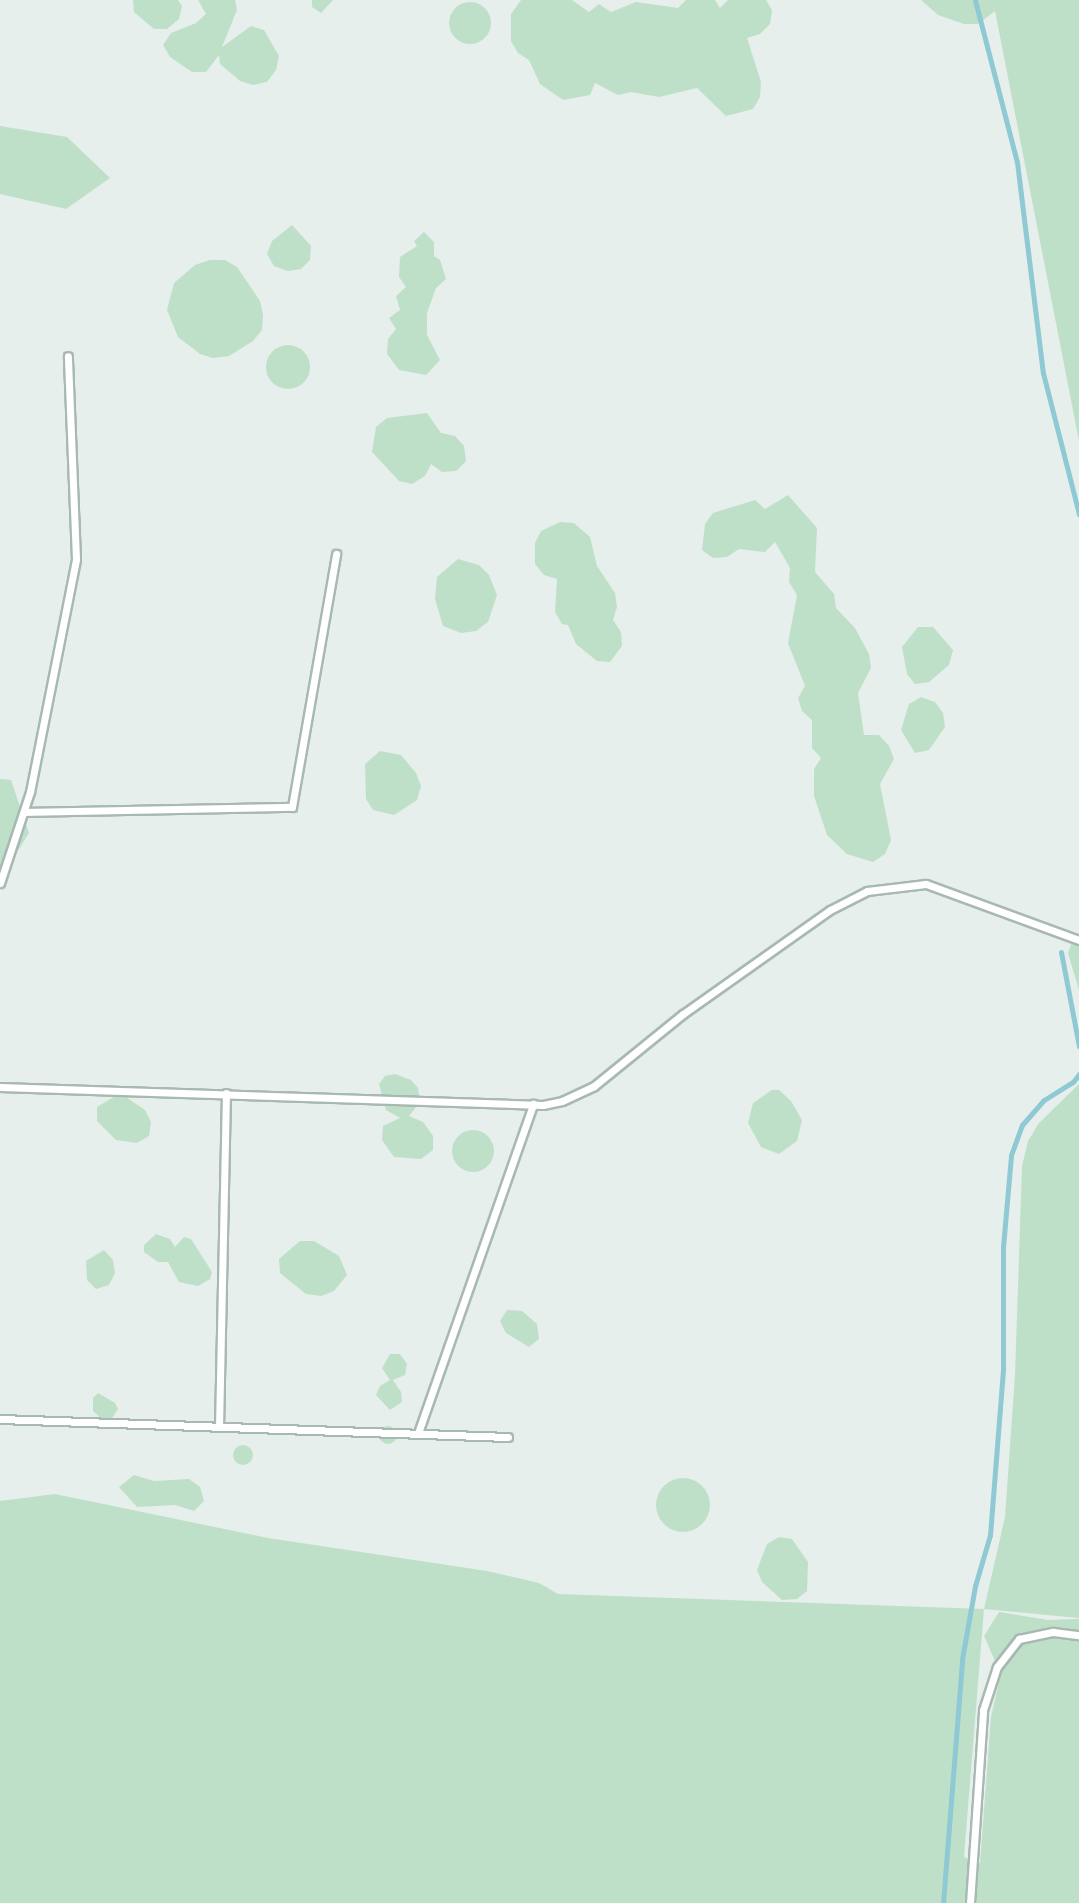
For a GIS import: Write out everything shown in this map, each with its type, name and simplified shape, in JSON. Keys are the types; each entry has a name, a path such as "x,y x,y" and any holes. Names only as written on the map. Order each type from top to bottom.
{"lane":[{"path":"0,883 25,812 54,682 76,559 68,356"},
{"path":"25,812 292,807 336,554"},
{"path":"0,1087 532,1104 562,1101 594,1086 684,1014 830,910 867,891 926,884 1079,940"},
{"path":"219,1426 226,1093"},
{"path":"418,1433 532,1104"},
{"path":"0,1419 508,1437"},
{"path":"970,1903 983,1710 997,1667 1019,1639 1053,1632 1079,1635"}],"green space":[{"path":"133,0 178,0 182,6 179,19 167,29 154,29 134,12"},
{"path":"198,0 235,0 237,10 222,47 251,26 264,30 279,56 276,70 267,82 253,85 240,81 220,64 219,55 206,72 192,72 170,57 163,45 171,33 196,23 206,14"},
{"path":"312,0 333,0 321,13 312,7"},
{"path":"521,0 572,0 589,12 599,4 611,12 636,2 678,8 686,0 715,0 720,8 728,0 766,0 772,10 770,24 760,34 747,38 761,82 760,97 753,109 726,116 697,88 659,97 631,92 618,95 595,83 590,95 563,100 540,84 529,60 518,53 511,41 511,14"},
{"path":"921,0 1079,0 1079,441 995,11 978,24 964,24 938,15"},
{"path":"470,2 485,8 491,23 485,38 470,44 455,38 449,23 455,8"},
{"path":"0,126 67,137 110,178 66,209 0,194"},
{"path":"292,225 311,246 310,260 301,269 288,271 274,266 267,254 272,241"},
{"path":"424,232 434,242 434,256 440,260 446,279 436,288 427,313 427,335 440,360 426,375 399,370 387,354 388,339 396,329 389,318 400,310 396,296 406,287 399,277 400,257 417,246 414,241"},
{"path":"210,260 225,260 237,267 260,301 263,315 262,330 253,341 229,356 213,358 200,354 178,337 167,310 174,283 195,265"},
{"path":"288,345 304,351 310,367 304,383 288,389 272,383 266,367 272,351"},
{"path":"427,413 441,433 455,436 464,446 466,461 456,471 442,472 431,464 425,476 412,484 399,481 372,452 376,427 387,418"},
{"path":"788,495 817,528 815,572 834,594 836,608 855,628 869,654 871,668 858,693 864,735 879,735 889,746 894,759 880,784 891,840 885,854 873,862 847,854 827,835 814,796 814,769 821,758 812,748 812,720 802,711 798,698 805,686 788,643 797,595 789,582 790,568 775,542 765,552 739,549 727,557 713,558 702,550 705,524 713,513 755,500 765,509"},
{"path":"560,522 574,523 590,537 597,566 615,593 617,607 613,620 621,632 622,646 610,662 597,661 576,644 568,625 562,624 555,612 557,579 544,575 535,564 535,543 541,531"},
{"path":"458,559 479,565 489,575 497,595 488,622 476,631 461,633 443,626 435,599 437,577"},
{"path":"918,627 933,627 953,650 949,665 929,682 915,684 907,674 902,647"},
{"path":"921,697 935,702 943,713 945,727 929,750 915,753 901,730 909,704"},
{"path":"380,751 401,755 416,773 421,786 417,800 394,815 373,810 366,799 365,764"},
{"path":"0,779 11,780 29,833 0,879"},
{"path":"1071,944 1079,946 1079,990 1068,953"},
{"path":"395,1074 411,1080 418,1088 420,1102 409,1116 423,1122 433,1136 433,1150 421,1159 394,1157 382,1140 383,1126 400,1118 386,1110 379,1084 385,1076"},
{"path":"1079,1084 1079,1618 984,1609 1005,1517 1015,1375 1022,1166 1028,1141 1039,1123"},
{"path":"772,1090 779,1090 791,1101 802,1120 797,1141 779,1154 761,1147 748,1123 753,1103"},
{"path":"120,1093 145,1110 151,1122 149,1136 137,1143 116,1140 97,1121 97,1107"},
{"path":"473,1130 481,1131 488,1136 493,1143 493,1159 488,1166 481,1171 473,1172 465,1171 458,1166 453,1159 452,1151 453,1143 458,1136 465,1131"},
{"path":"156,1234 170,1239 175,1247 184,1237 191,1239 212,1272 210,1279 198,1286 179,1282 168,1262 158,1262 144,1252 144,1245"},
{"path":"300,1241 314,1241 339,1256 347,1275 334,1291 321,1296 306,1294 280,1273 279,1259"},
{"path":"104,1250 113,1260 115,1273 109,1285 96,1289 87,1280 86,1261"},
{"path":"507,1310 522,1311 537,1324 539,1339 529,1347 506,1333 500,1321"},
{"path":"390,1354 400,1354 407,1364 405,1375 393,1380 401,1392 402,1402 390,1410 376,1395 380,1386 390,1380 382,1368"},
{"path":"98,1393 115,1403 118,1409 110,1421 103,1420 93,1411 93,1398"},
{"path":"384,1426 392,1426 397,1431 395,1442 384,1444 379,1439 379,1431"},
{"path":"239,1445 247,1445 253,1451 253,1459 247,1465 239,1465 233,1459 233,1451"},
{"path":"134,1475 154,1481 189,1479 200,1487 204,1501 194,1511 175,1505 137,1507 119,1487"},
{"path":"678,1478 688,1478 698,1482 706,1490 710,1505 706,1520 698,1528 688,1532 678,1532 668,1528 660,1520 656,1510 656,1500 660,1490 668,1482"},
{"path":"55,1494 268,1538 487,1571 539,1583 558,1594 984,1609 964,1857 980,1863 991,1717 1001,1673 1008,1663 995,1661 984,1636 999,1612 1048,1620 1079,1619 1079,1903 0,1903 0,1501"},
{"path":"779,1537 792,1539 808,1562 807,1591 797,1599 782,1600 762,1582 757,1570 767,1544"}],"waterway":[{"path":"975,0 1017,162 1043,373 1079,514"},
{"path":"1061,952 1079,1046"},
{"path":"943,1903 962,1659 975,1586 990,1535 1003,1369 1003,1247 1011,1155 1022,1125 1044,1100 1073,1082 1079,1074"}]}
